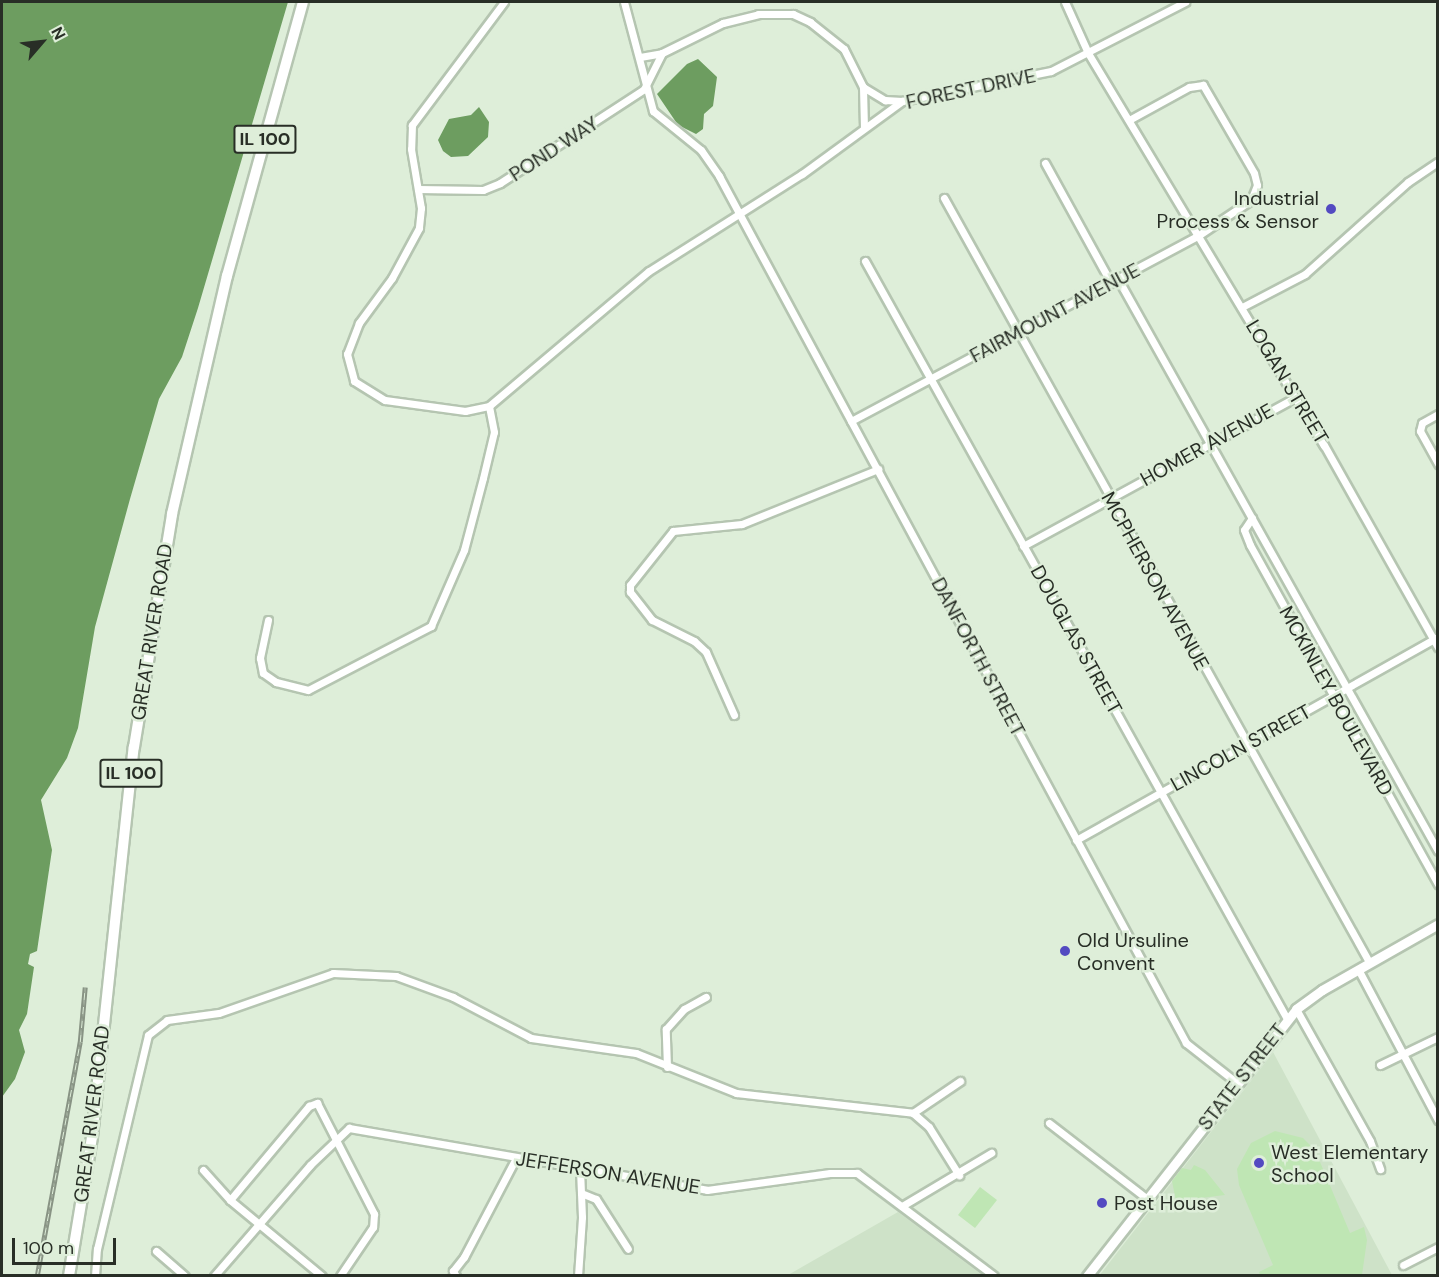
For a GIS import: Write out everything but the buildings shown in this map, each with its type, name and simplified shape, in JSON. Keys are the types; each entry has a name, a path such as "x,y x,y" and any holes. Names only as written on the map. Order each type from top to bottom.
{"main road":[{"name":"GREAT RIVER ROAD","path":"69,1275 92,1137 134,747 172,514 227,276 303,2"}],"street":[{"path":"268,620 260,658 262,673 276,682 308,690 425,630 437,616 459,562 494,432 489,406 465,411 385,400 360,387 348,369 353,334 416,237 421,218 411,149 412,125 504,2"},
{"path":"624,2 640,57 644,89 661,121 693,142 709,160 739,213"},
{"name":"LOGAN STREET","path":"1065,2 1088,52 1296,397 1435,638 1437,648"},
{"name":"FOREST DRIVE","path":"489,406 624,290 821,161 902,101 1036,76 1185,2"},
{"path":"640,57 662,53 723,23 758,14 793,14 810,22 844,50 863,87 864,127"},
{"path":"644,89 662,53"},
{"name":"FAIRMOUNT AVENUE","path":"851,421 1199,236 1242,210 1253,197 1257,185 1254,173 1203,85 1189,87 1129,120"},
{"path":"863,87 885,100 902,101"},
{"name":"POND WAY","path":"418,189 483,190 500,183 644,89"},
{"path":"1242,307 1305,274 1408,182 1437,162"},
{"name":"MCKINLEY BOULEVARD","path":"1045,163 1252,518 1437,851"},
{"name":"MCPHERSON AVENUE","path":"944,198 1017,333 1369,962"},
{"name":"DANFORTH STREET","path":"739,213 1186,1043 1236,1082"},
{"name":"DOUGLAS STREET","path":"865,261 1287,1019"},
{"name":"HOMER AVENUE","path":"1023,546 1296,397"},
{"path":"1437,414 1422,423 1421,435 1437,464"},
{"path":"734,715 705,652 694,641 652,620 630,592 630,585 673,531 742,524 878,469"},
{"name":"MCKINLEY BOULEVARD","path":"1252,518 1244,530 1250,545 1437,884"},
{"name":"LINCOLN STREET","path":"1076,840 1435,638"},
{"path":"1430,870 1437,866"},
{"name":"STATE STREET","path":"1087,1275 1236,1082 1296,1009 1369,962 1437,924"},
{"path":"1358,969 1437,1120"},
{"path":"95,1275 97,1249 148,1035 167,1020 219,1013 333,973 376,972 453,996 531,1038 636,1053 667,1067 753,1096 913,1113 929,1127 958,1175"},
{"path":"667,1067 666,1029 684,1009 706,997"},
{"path":"1296,1009 1370,1141 1380,1169"},
{"path":"1380,1065 1437,1036"},
{"path":"913,1113 960,1081"},
{"path":"230,1200 309,1106 317,1103 367,1195 374,1224 340,1275"},
{"path":"1049,1123 1146,1198"},
{"name":"JEFFERSON AVENUE","path":"337,1138 351,1128 707,1190 849,1172 861,1176 994,1275"},
{"path":"214,1275 337,1138"},
{"path":"902,1206 958,1175 991,1153"},
{"path":"454,1273 475,1238 516,1158"},
{"path":"578,1275 580,1169"},
{"path":"203,1170 230,1200 322,1275"},
{"path":"581,1193 596,1199 628,1249"},
{"path":"1403,1265 1437,1247"},
{"path":"156,1251 185,1275"}],"shaded area":[{"path":"2,2 288,2 198,308 182,357 159,399 130,499 95,627 78,728 67,758 41,800 52,850 37,951 30,954 28,964 34,967 27,1014 19,1030 25,1052 15,1079 2,1097"},
{"path":"698,59 717,77 713,106 704,114 703,129 696,134 678,125 657,94 687,64"},
{"path":"479,107 489,122 488,137 468,156 451,157 443,151 438,140 449,119 471,115"},
{"name":"West Elementary School","path":"1273,1052 1392,1275 1099,1276"},
{"path":"1275,1131 1303,1138 1315,1150 1350,1233 1364,1227 1367,1240 1362,1275 1260,1275 1259,1272 1273,1265 1239,1185 1237,1169 1251,1143"},
{"path":"1194,1165 1205,1170 1225,1195 1176,1201 1172,1181 1182,1168 1191,1170"},
{"path":"980,1187 997,1200 975,1228 958,1215"},
{"path":"898,1212 982,1275 788,1275"}],"railway":[{"path":"37,1276 80,1042 85,987"}],"place":[{"name":"Industrial Process & Sensor","path":"1331,209"},
{"name":"Old Ursuline Convent","path":"1065,951"},
{"name":"West Elementary School","path":"1259,1163"},
{"name":"Post House","path":"1102,1203"}]}
